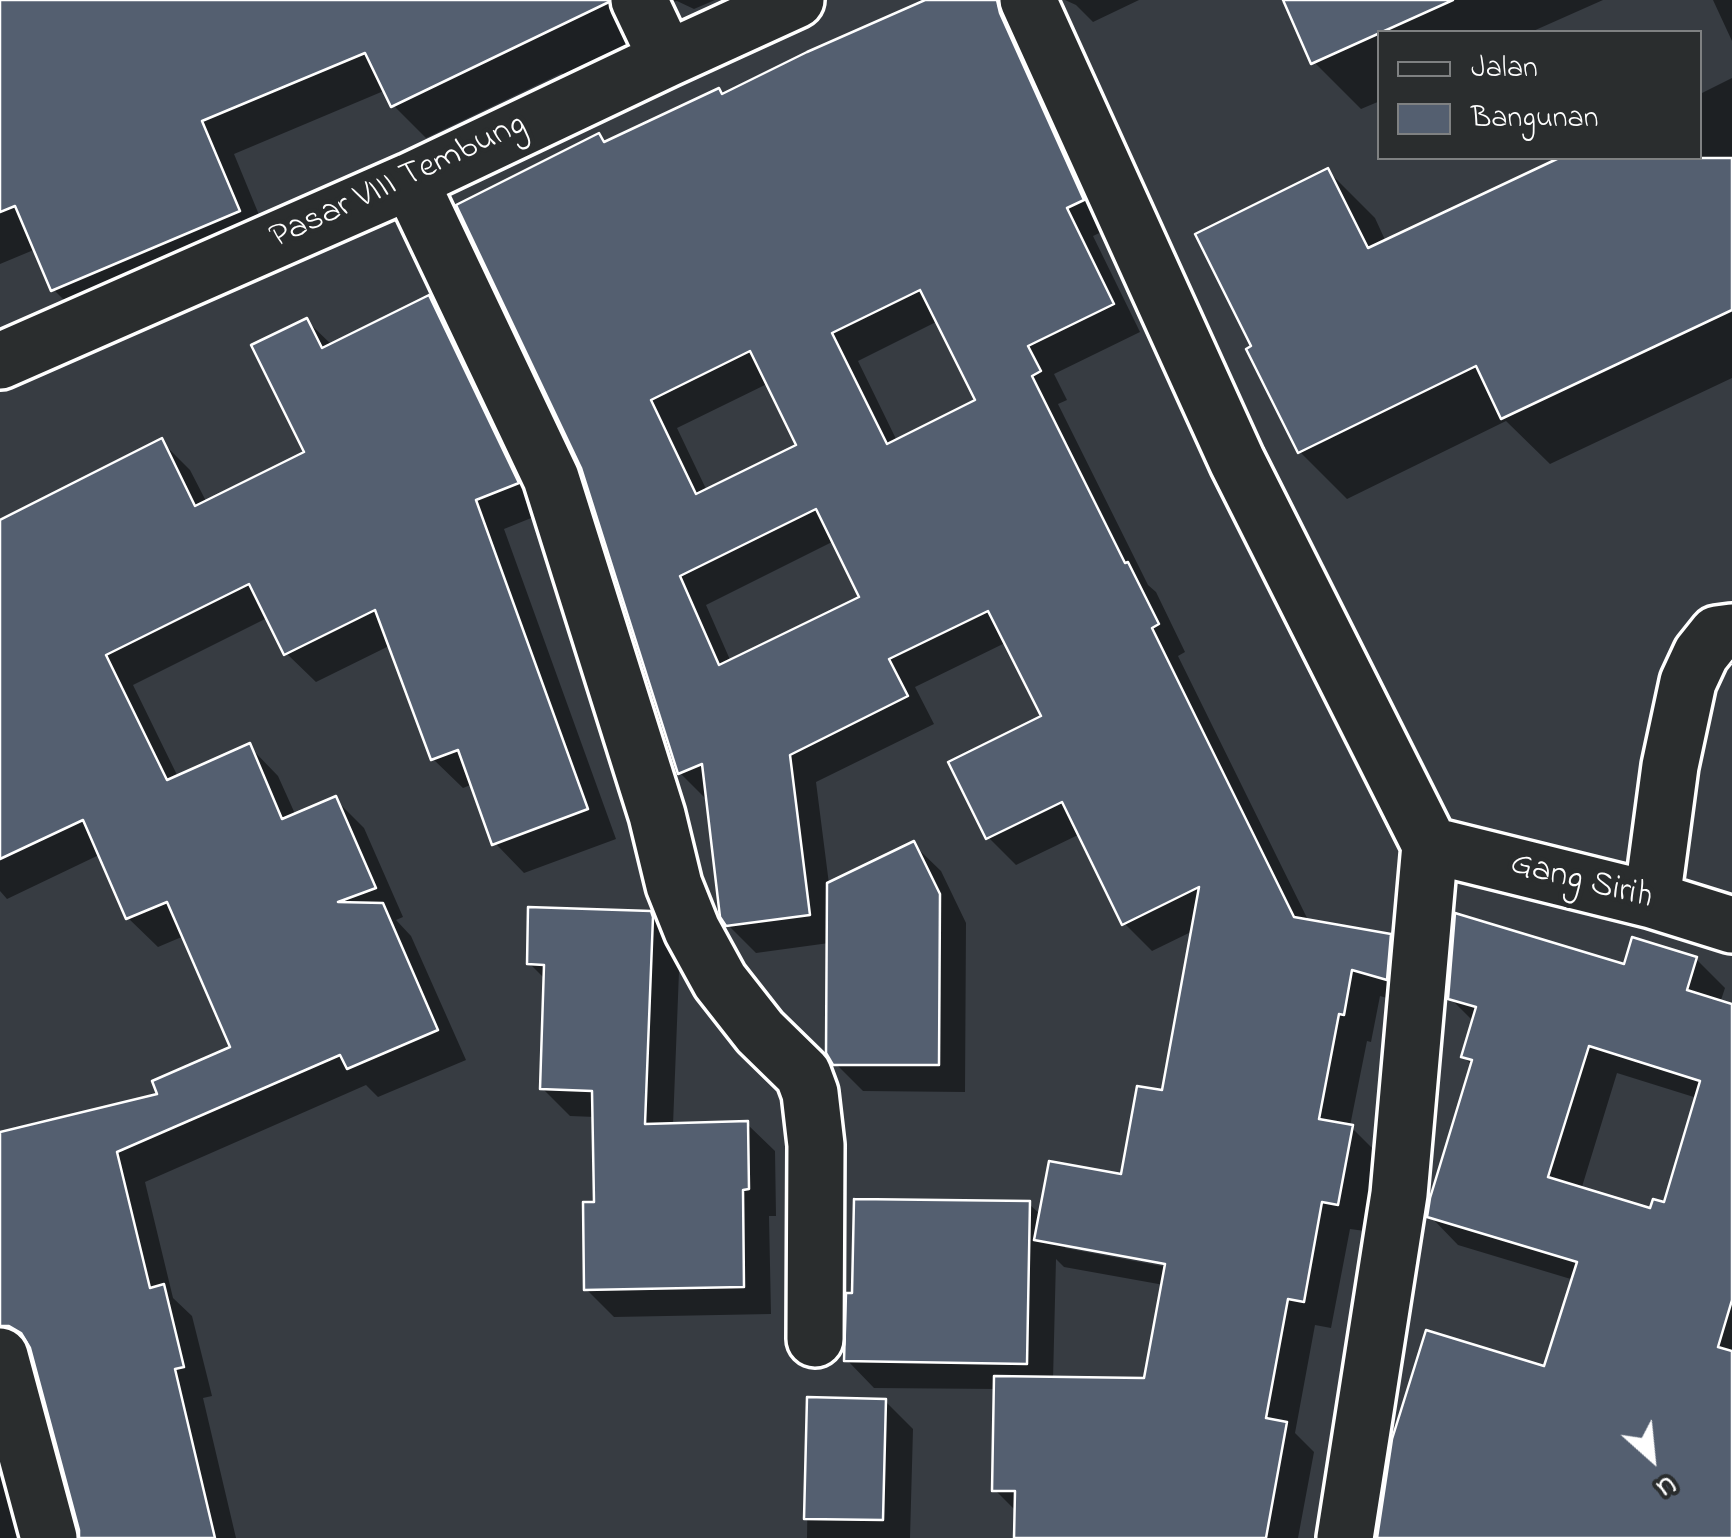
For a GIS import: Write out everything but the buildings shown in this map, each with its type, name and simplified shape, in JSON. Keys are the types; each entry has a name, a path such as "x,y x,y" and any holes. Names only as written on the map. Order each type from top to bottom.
{"street":[{"path":"639,0 666,59"},
{"name":"Pasar VIII Tembung","path":"0,361 410,181 796,0"},
{"path":"1028,0 1237,461 1430,845 1399,1194 1344,1538"},
{"path":"410,181 551,478 658,815 674,885 692,930 720,981 760,1032 803,1074 810,1093 816,1145 814,1339"},
{"path":"1652,900 1670,766 1688,682 1717,634 1732,632"},
{"name":"Gang Sirih","path":"1430,845 1652,900 1732,925"},
{"path":"0,1356 49,1538"}]}
